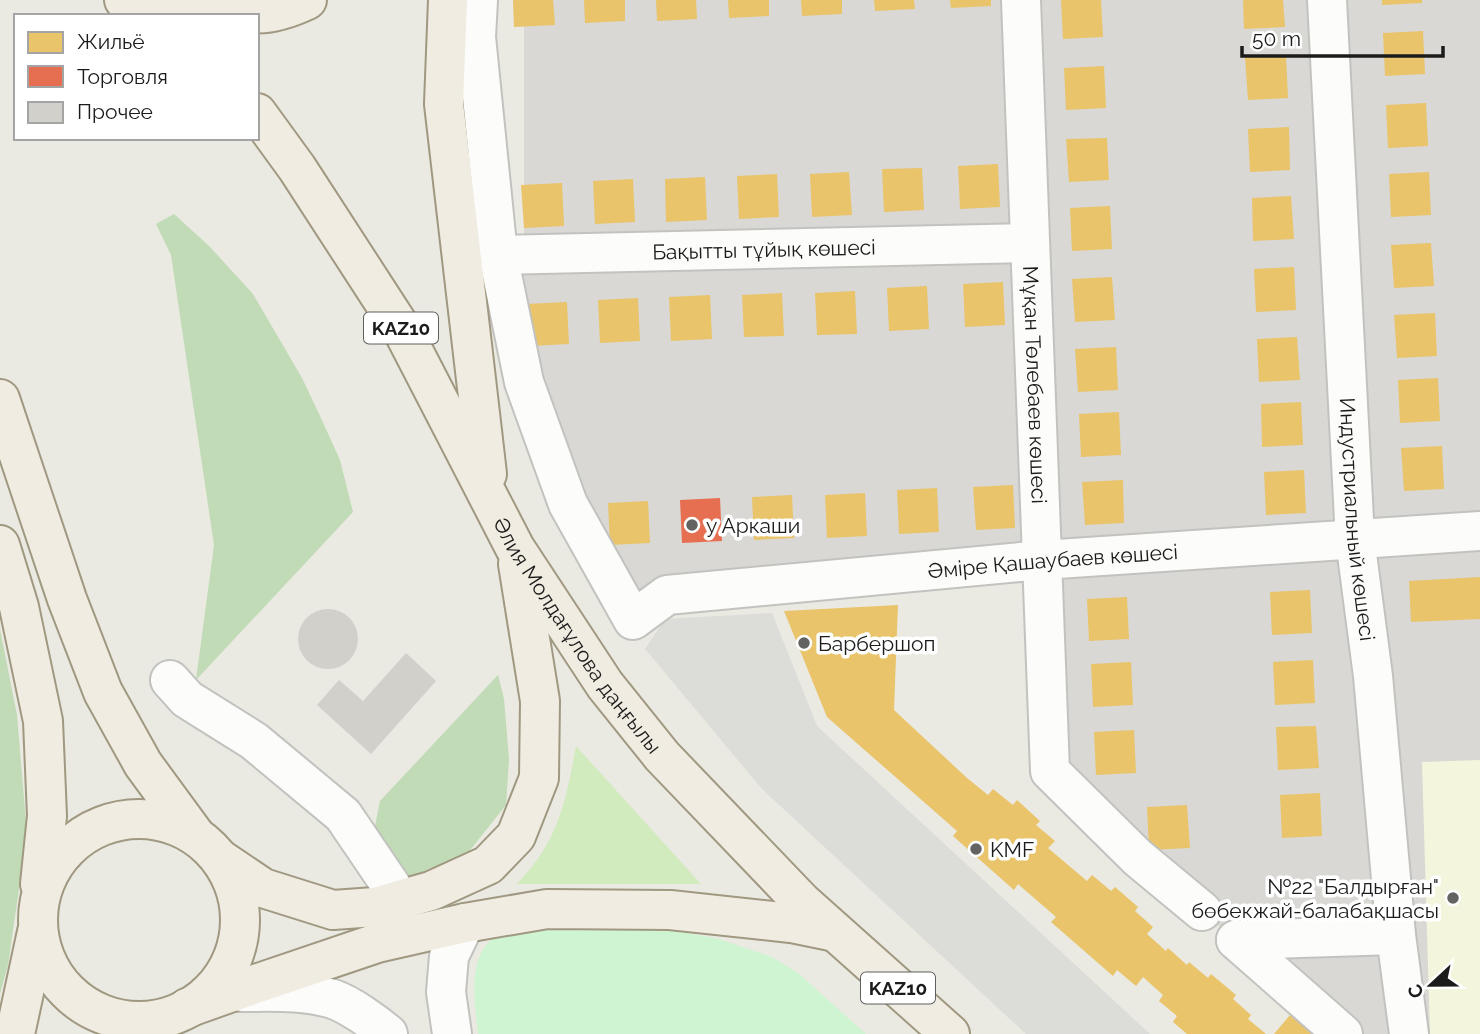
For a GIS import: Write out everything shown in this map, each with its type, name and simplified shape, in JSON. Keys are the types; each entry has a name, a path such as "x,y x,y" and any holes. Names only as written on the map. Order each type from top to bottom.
{"main road":[{"path":"124,0 140,14"},
{"path":"171,0 182,14"},
{"path":"209,0 226,9 245,14 273,12 307,0"},
{"path":"448,0 444,104 490,497"},
{"name":"KAZ10","path":"259,116 297,168"},
{"name":"KAZ10","path":"259,130 297,168"},
{"name":"Әлия Молдағұлова даңғылы","path":"297,168 404,333 515,548 605,685 662,756 802,902 950,1034"},
{"path":"0,398 67,599 103,692 143,764 208,847 236,890 241,925 233,959 215,989 160,1021"},
{"path":"0,545 19,607 43,721 47,816 38,916 46,963 64,990 89,1010 120,1021 160,1021 232,992 377,943 465,923 547,909 670,910 791,923 837,932"},
{"path":"15,1034 50,869 70,844 97,827 128,818 163,821 208,847 262,888 333,910 375,907 431,891 488,865 516,836 539,778 540,701 515,548"}],"street":[{"path":"478,0 476,37 498,255"},
{"name":"Мұқан Төлебаев көшесі","path":"1021,0 1050,771 1138,858 1202,911"},
{"name":"Индустриальный көшесі","path":"1327,0 1355,540 1373,676 1396,935 1409,1034"},
{"name":"Бақытты тұйық көшесі","path":"498,255 1030,243"},
{"name":"Әміре Қашаубаев көшесі","path":"498,255 524,382 568,504 633,620 667,594 1042,560 1480,531"},
{"path":"170,680 187,699 254,741 343,816 400,900"},
{"path":"452,1034 446,992 449,956 465,923"},
{"path":"1343,1034 1236,940 1396,935"},
{"path":"232,992 298,992 335,1000 374,1022 388,1034"}],"shaded area":[{"path":"524,0 1480,0 1480,1034 1343,1034 1138,858 1050,771 1042,560 667,595 633,620 524,382"},
{"path":"772,613 817,726 1150,1034 1026,1034 762,789 645,649 665,619"},
{"name":"№22 \"Балдырған\" бөбекжай-балабақшасы","path":"1480,760 1480,1034 1430,1034 1422,762"}],"green space":[{"path":"174,214 209,246 253,294 302,378 320,416 340,460 353,512 196,680 214,545 171,255 156,224"},
{"path":"0,629 17,715 27,834 8,965 0,994"},
{"path":"498,675 504,699 509,759 506,805 467,854 426,870 403,884 371,846 380,801"},
{"path":"576,746 701,884 517,884 538,858 555,828 564,802"},
{"path":"543,926 663,928 719,939 772,957 798,973 866,1034 478,1034 475,1009 476,969 486,946 499,935"}],"building: Жильё":[{"path":"513,0 553,0 555,25 514,27"},
{"path":"584,0 625,0 625,21 585,23"},
{"path":"656,0 696,0 697,19 657,21"},
{"path":"728,0 769,0 769,16 729,18"},
{"path":"801,0 842,0 842,14 802,16"},
{"path":"874,0 914,0 915,9 875,11"},
{"path":"950,0 991,0 991,6 951,8"},
{"path":"1061,0 1101,0 1103,37 1063,39"},
{"path":"1243,0 1283,0 1285,27 1244,29"},
{"path":"1382,0 1422,0 1422,3 1382,5"},
{"path":"1423,31 1425,74 1385,76 1383,33"},
{"path":"1286,55 1288,98 1248,100 1245,57"},
{"path":"1104,66 1106,108 1066,110 1064,68"},
{"path":"1426,103 1428,146 1388,148 1386,105"},
{"path":"1289,127 1290,170 1250,172 1248,129"},
{"path":"1107,138 1109,180 1069,182 1066,139"},
{"path":"998,164 1000,207 960,209 958,166"},
{"path":"922,168 924,210 884,212 882,169"},
{"path":"849,172 852,215 812,217 810,174"},
{"path":"1429,172 1431,215 1391,217 1389,174"},
{"path":"777,174 779,217 739,219 737,176"},
{"path":"705,177 707,220 666,222 665,179"},
{"path":"633,179 635,222 595,224 593,181"},
{"path":"562,183 564,226 524,228 521,185"},
{"path":"1291,196 1294,239 1253,241 1252,198"},
{"path":"1110,206 1112,249 1072,251 1070,208"},
{"path":"1431,243 1434,286 1394,288 1391,245"},
{"path":"1294,267 1296,310 1256,312 1254,269"},
{"path":"1112,277 1115,320 1075,322 1072,279"},
{"path":"1003,282 1005,325 965,327 963,284"},
{"path":"927,286 929,329 889,331 887,288"},
{"path":"855,291 857,334 817,335 815,293"},
{"path":"782,293 784,336 744,337 742,295"},
{"path":"710,295 712,339 671,341 669,297"},
{"path":"638,298 640,341 600,343 598,300"},
{"path":"567,302 569,344 529,346 526,304"},
{"path":"1435,313 1437,356 1397,358 1394,315"},
{"path":"1297,337 1300,380 1259,382 1257,339"},
{"path":"1116,347 1118,390 1078,392 1075,349"},
{"path":"1438,378 1440,421 1400,423 1398,380"},
{"path":"1301,402 1303,445 1262,447 1261,404"},
{"path":"1119,412 1121,455 1081,457 1079,414"},
{"path":"1442,446 1444,489 1404,491 1401,448"},
{"path":"1304,470 1306,513 1266,515 1264,472"},
{"path":"1123,480 1124,523 1085,525 1082,482"},
{"path":"1013,485 1015,528 976,530 973,487"},
{"path":"937,488 939,532 899,534 897,490"},
{"path":"865,493 867,536 827,538 825,495"},
{"path":"792,495 794,538 754,540 752,497"},
{"path":"648,501 650,543 610,545 608,503"},
{"path":"1480,577 1480,619 1411,622 1409,581"},
{"path":"1310,590 1312,633 1272,635 1270,592"},
{"path":"1127,597 1129,639 1089,641 1087,599"},
{"path":"898,605 894,710 988,795 993,789 1013,805 1017,800 1040,821 1036,825 1055,841 1048,848 1087,881 1092,875 1111,891 1115,887 1138,907 1135,911 1153,927 1147,934 1166,951 1168,948 1187,965 1189,962 1208,978 1211,974 1236,995 1233,999 1251,1015 1248,1019 1266,1034 1187,1034 1173,1022 1177,1016 1159,1001 1163,995 1143,977 1136,986 1117,970 1113,976 1051,922 1056,917 1018,884 1014,890 953,836 957,831 827,717 784,611"},
{"path":"1313,660 1315,703 1275,705 1273,662"},
{"path":"1131,662 1133,705 1093,707 1091,664"},
{"path":"1316,726 1319,768 1278,770 1276,727"},
{"path":"1134,730 1136,773 1096,775 1094,732"},
{"path":"1320,793 1322,836 1282,838 1280,795"},
{"path":"1187,805 1190,848 1149,850 1147,807"},
{"path":"1290,1015 1309,1031 1311,1028 1318,1034 1274,1034"}],"building: Торговля":[{"path":"720,498 722,541 682,543 680,500"}],"building: Прочее":[{"path":"328,609 345,614 353,622 358,639 353,656 345,664 328,669 311,664 303,656 298,639 303,622 311,614"},
{"path":"406,653 436,681 371,754 317,705 339,680 363,701"}],"place":[{"name":"у Аркаши","path":"692,525"},
{"name":"Барбершоп","path":"804,643"},
{"name":"KMF","path":"976,849"},
{"name":"№22 \"Балдырған\" бөбекжай-балабақшасы","path":"1453,898"}]}
